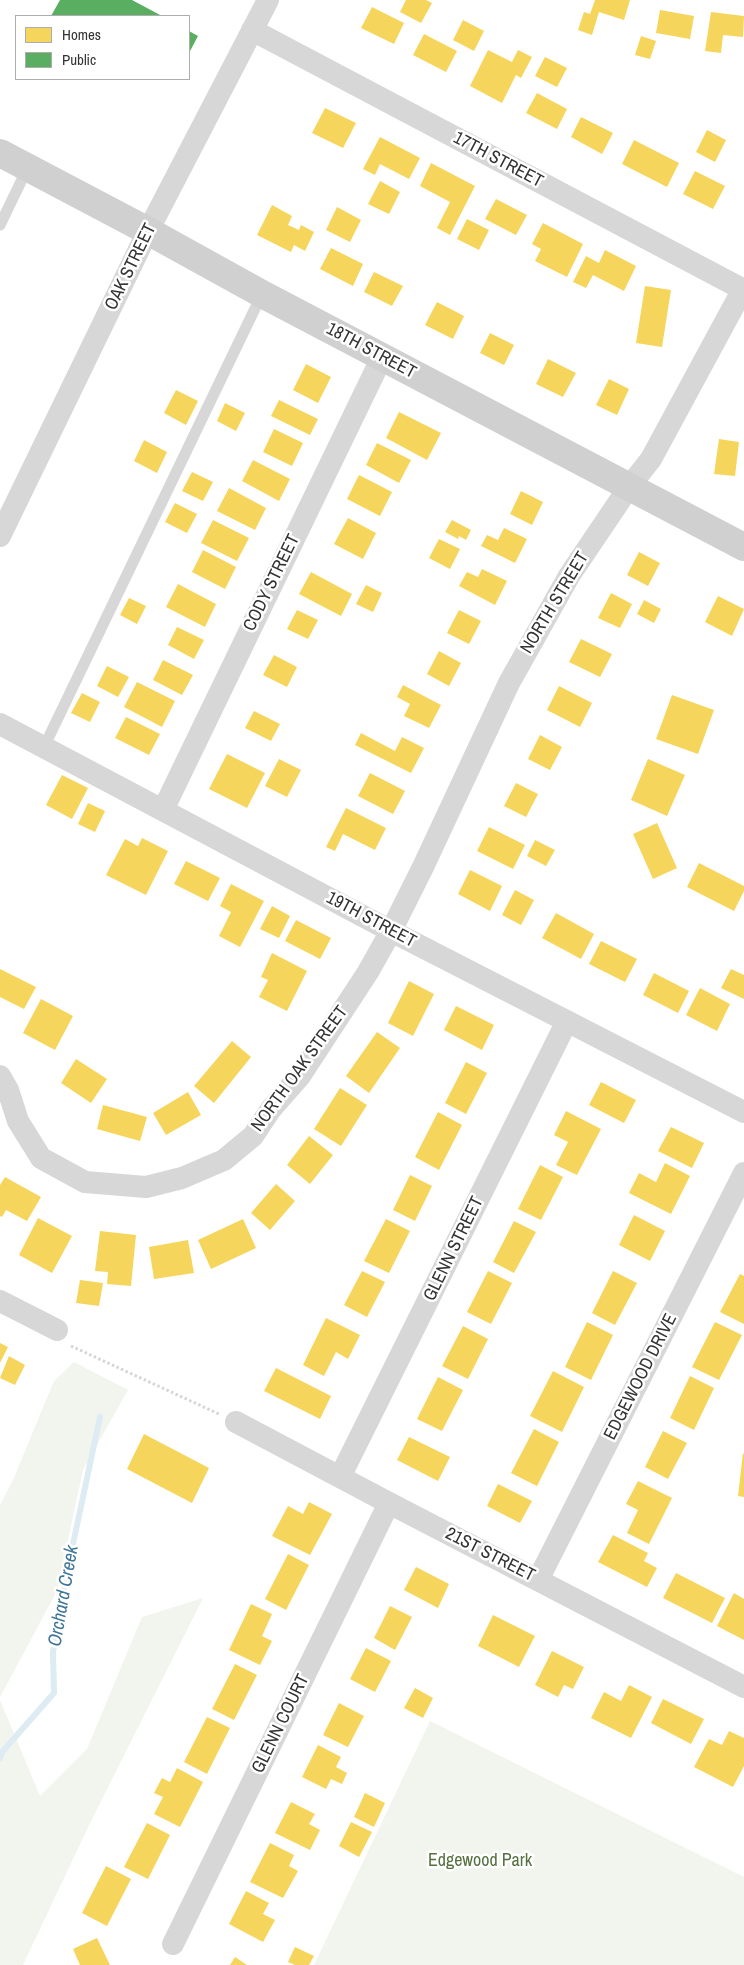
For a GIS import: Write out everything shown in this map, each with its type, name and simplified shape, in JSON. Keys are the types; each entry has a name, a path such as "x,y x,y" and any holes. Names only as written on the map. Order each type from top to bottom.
{"street":[{"name":"OAK STREET","path":"0,536 148,230 268,0"},
{"name":"17TH STREET","path":"252,30 743,289"},
{"name":"18TH STREET","path":"0,153 148,230 262,294 744,547"},
{"name":"NORTH STREET","path":"391,931 509,682 569,576 651,459 743,289"},
{"name":"CODY STREET","path":"163,810 382,357"},
{"name":"19TH STREET","path":"0,724 391,931 744,1112"},
{"name":"NORTH OAK STREET","path":"0,1076 8,1090 18,1122 41,1158 85,1182 146,1187 182,1178 224,1160 252,1136 271,1109 300,1076 368,972 391,931"},
{"name":"GLENN STREET","path":"340,1477 567,1021"},
{"name":"EDGEWOOD DRIVE","path":"538,1580 744,1173"},
{"path":"0,1301 57,1330"},
{"name":"21ST STREET","path":"236,1422 744,1687"},
{"name":"GLENN COURT","path":"173,1944 389,1503"}],"lane":[{"path":"0,225 28,167"},
{"path":"44,747 262,294"}],"path":[{"path":"57,1330 73,1348 236,1422"}],"green space":[{"path":"74,1362 128,1390 83,1470 57,1591 0,1697 0,1505 13,1480 54,1381"},
{"path":"203,1598 91,1821 23,1965 0,1965 0,1700 40,1796 87,1749 142,1617"},
{"name":"Edgewood Park","path":"430,1721 744,1877 744,1965 314,1965"}],"building: Homes":[{"path":"406,0 426,0 432,3 421,23 400,12"},
{"path":"595,0 630,0 624,20 599,12 592,35 578,30 584,12 590,14"},
{"path":"372,7 404,23 394,44 361,28"},
{"path":"660,10 694,16 690,39 656,33"},
{"path":"711,12 744,16 743,37 723,35 721,53 705,51"},
{"path":"463,20 484,31 474,51 453,40"},
{"path":"424,34 457,51 446,72 413,55"},
{"path":"641,36 656,41 650,59 635,55"},
{"path":"488,50 512,62 518,50 532,57 521,78 516,75 502,103 470,86"},
{"path":"545,57 567,68 557,87 535,76"},
{"path":"537,93 567,109 557,129 526,113"},
{"path":"325,108 356,123 343,148 312,133"},
{"path":"581,117 613,133 602,154 571,137"},
{"path":"707,130 726,140 715,162 696,152"},
{"path":"380,137 420,158 409,179 380,164 375,175 363,169"},
{"path":"634,140 679,163 667,187 622,164"},
{"path":"431,163 475,186 450,235 437,228 450,202 420,186"},
{"path":"695,171 725,186 713,209 683,194"},
{"path":"380,181 400,192 389,214 368,204"},
{"path":"496,199 527,215 516,235 485,219"},
{"path":"272,205 292,216 288,225 299,230 301,225 314,232 305,251 294,245 291,252 257,235"},
{"path":"337,207 361,220 350,242 326,230"},
{"path":"467,219 489,230 479,250 457,239"},
{"path":"543,223 583,244 567,277 535,261 541,249 532,244"},
{"path":"331,248 363,264 353,286 320,269"},
{"path":"605,250 636,266 624,291 593,275 586,288 573,282 586,256 599,263"},
{"path":"374,272 403,286 392,306 364,292"},
{"path":"645,286 671,290 662,347 636,343"},
{"path":"437,302 464,316 453,339 425,325"},
{"path":"490,333 514,345 504,365 480,353"},
{"path":"548,359 576,373 563,397 536,384"},
{"path":"306,364 331,377 318,403 293,390"},
{"path":"609,379 629,389 617,415 596,405"},
{"path":"176,390 198,401 186,425 164,413"},
{"path":"279,400 318,419 310,435 271,416"},
{"path":"225,403 245,413 236,431 217,421"},
{"path":"399,412 441,433 427,460 386,438"},
{"path":"274,429 303,443 292,466 263,452"},
{"path":"719,439 739,442 735,476 714,474"},
{"path":"144,440 167,452 157,473 134,461"},
{"path":"377,443 411,460 399,483 366,465"},
{"path":"253,460 290,479 279,501 242,481"},
{"path":"192,472 213,482 203,501 182,491"},
{"path":"359,475 392,492 380,516 347,499"},
{"path":"229,488 266,508 255,530 217,511"},
{"path":"521,491 543,502 532,525 510,514"},
{"path":"175,503 197,514 187,533 165,522"},
{"path":"348,518 376,533 363,559 334,544"},
{"path":"213,520 249,538 237,561 201,543"},
{"path":"452,520 471,530 466,540 459,536 458,539 445,532"},
{"path":"504,528 527,539 515,563 481,546 487,535 498,540"},
{"path":"439,539 460,549 450,569 429,558"},
{"path":"203,550 236,567 225,589 192,572"},
{"path":"639,552 660,563 648,586 627,575"},
{"path":"482,569 507,581 495,605 459,586 467,572 478,577"},
{"path":"311,572 352,594 341,616 299,594"},
{"path":"178,584 216,604 205,627 166,607"},
{"path":"366,585 382,593 373,612 356,604"},
{"path":"611,593 632,604 620,628 598,618"},
{"path":"718,596 744,609 732,636 705,622"},
{"path":"129,598 146,606 137,624 120,615"},
{"path":"644,600 661,609 654,623 637,614"},
{"path":"297,610 318,620 308,639 287,629"},
{"path":"459,610 481,621 469,644 447,633"},
{"path":"177,627 204,640 194,659 168,645"},
{"path":"581,639 612,654 600,677 569,662"},
{"path":"439,651 461,663 449,686 427,674"},
{"path":"274,655 297,667 287,687 263,675"},
{"path":"163,660 193,675 182,695 153,680"},
{"path":"107,666 129,677 118,697 97,686"},
{"path":"137,682 175,701 162,727 124,707"},
{"path":"403,685 441,705 429,728 404,716 410,704 397,697"},
{"path":"559,686 592,703 580,727 547,710"},
{"path":"82,693 100,702 90,722 71,713"},
{"path":"672,695 714,710 698,754 656,739"},
{"path":"254,711 280,724 271,741 245,728"},
{"path":"126,717 160,734 149,755 115,738"},
{"path":"361,733 395,751 402,737 424,748 411,773 355,745"},
{"path":"540,735 562,747 550,770 528,759"},
{"path":"227,754 265,773 247,808 209,789"},
{"path":"279,759 301,770 287,797 265,786"},
{"path":"648,759 685,775 667,816 631,800"},
{"path":"370,773 405,791 393,814 358,796"},
{"path":"62,775 88,788 72,819 46,805"},
{"path":"516,783 538,794 526,817 504,806"},
{"path":"88,803 105,811 95,832 78,824"},
{"path":"346,808 386,828 375,850 343,834 335,851 326,847"},
{"path":"657,823 677,868 653,879 633,834"},
{"path":"489,827 525,845 513,869 477,851"},
{"path":"142,838 168,851 146,895 106,875 125,839 138,846"},
{"path":"535,840 555,850 546,866 527,856"},
{"path":"186,861 220,878 208,901 174,884"},
{"path":"699,863 744,886 744,891 734,911 687,887"},
{"path":"470,870 502,886 490,911 458,894"},
{"path":"231,884 264,901 240,947 219,936 231,912 220,906"},
{"path":"515,890 534,900 521,925 502,915"},
{"path":"272,906 290,916 279,938 260,929"},
{"path":"556,913 594,934 581,959 542,938"},
{"path":"296,920 331,938 320,959 285,941"},
{"path":"601,941 637,959 625,982 589,964"},
{"path":"272,953 307,971 287,1011 259,997 268,980 261,977"},
{"path":"0,969 36,987 24,1009 0,997"},
{"path":"731,969 744,975 744,999 721,988"},
{"path":"654,973 689,991 678,1013 643,995"},
{"path":"409,981 434,994 413,1036 388,1023"},
{"path":"700,988 730,1004 717,1031 686,1015"},
{"path":"41,999 73,1016 55,1050 23,1033"},
{"path":"456,1006 494,1025 482,1050 444,1030"},
{"path":"377,1032 400,1048 369,1093 346,1076"},
{"path":"232,1041 251,1057 214,1103 194,1086"},
{"path":"76,1059 107,1079 91,1103 61,1083"},
{"path":"466,1062 487,1073 466,1114 445,1103"},
{"path":"601,1082 636,1100 624,1123 589,1105"},
{"path":"340,1088 367,1105 341,1146 314,1129"},
{"path":"188,1092 201,1115 166,1135 153,1113"},
{"path":"103,1105 147,1117 140,1141 97,1129"},
{"path":"566,1111 601,1129 577,1175 556,1165 568,1142 554,1135"},
{"path":"438,1112 462,1125 439,1170 415,1157"},
{"path":"671,1127 704,1143 692,1168 658,1151"},
{"path":"309,1136 333,1155 310,1184 287,1165"},
{"path":"665,1163 690,1176 671,1214 629,1193 639,1173 656,1182"},
{"path":"540,1165 563,1177 541,1220 518,1209"},
{"path":"410,1175 432,1186 415,1221 393,1210"},
{"path":"5,1177 41,1197 27,1221 6,1210 2,1217 0,1216 0,1185"},
{"path":"276,1184 295,1201 270,1230 251,1213"},
{"path":"634,1215 665,1231 650,1261 619,1245"},
{"path":"38,1218 72,1236 52,1273 19,1255"},
{"path":"243,1219 256,1248 211,1269 198,1240"},
{"path":"386,1219 410,1231 389,1273 364,1261"},
{"path":"514,1221 536,1232 514,1273 493,1262"},
{"path":"100,1231 136,1235 131,1286 107,1284 108,1272 95,1271"},
{"path":"188,1240 194,1273 154,1279 149,1247"},
{"path":"362,1271 385,1282 367,1317 344,1305"},
{"path":"488,1271 512,1283 491,1324 467,1312"},
{"path":"613,1271 637,1283 615,1325 592,1313"},
{"path":"740,1274 744,1276 744,1324 720,1312"},
{"path":"80,1280 103,1283 99,1306 76,1303"},
{"path":"326,1318 360,1335 348,1359 336,1352 324,1376 303,1365"},
{"path":"587,1322 613,1335 591,1380 565,1367"},
{"path":"715,1322 742,1335 719,1380 692,1367"},
{"path":"463,1326 488,1339 468,1379 442,1366"},
{"path":"0,1343 8,1347 0,1363"},
{"path":"9,1356 25,1365 15,1385 0,1378"},
{"path":"276,1368 331,1396 320,1419 264,1391"},
{"path":"553,1371 584,1387 562,1432 530,1416"},
{"path":"690,1376 714,1388 694,1430 670,1418"},
{"path":"438,1377 463,1390 442,1431 417,1419"},
{"path":"534,1429 559,1442 537,1486 511,1473"},
{"path":"663,1431 687,1443 668,1479 645,1467"},
{"path":"144,1434 209,1468 192,1503 127,1469"},
{"path":"409,1437 450,1457 438,1481 397,1460"},
{"path":"744,1454 744,1497 738,1496"},
{"path":"638,1481 672,1498 649,1544 627,1533 638,1510 626,1504"},
{"path":"498,1484 532,1501 520,1523 487,1506"},
{"path":"309,1502 332,1514 310,1555 272,1536 288,1506 303,1514"},
{"path":"613,1535 648,1553 644,1561 657,1568 647,1587 598,1562"},
{"path":"288,1554 309,1565 286,1610 265,1599"},
{"path":"416,1567 449,1584 438,1608 404,1590"},
{"path":"676,1573 725,1598 712,1623 663,1598"},
{"path":"734,1593 744,1599 744,1640 717,1626"},
{"path":"251,1604 272,1614 262,1636 272,1641 260,1665 229,1650"},
{"path":"390,1606 412,1617 395,1650 374,1638"},
{"path":"493,1615 535,1636 519,1667 478,1646"},
{"path":"366,1648 391,1661 375,1692 350,1679"},
{"path":"552,1651 584,1667 573,1689 564,1685 558,1697 535,1685"},
{"path":"235,1664 257,1675 234,1720 212,1709"},
{"path":"629,1685 652,1697 631,1738 591,1718 604,1692 621,1701"},
{"path":"415,1688 433,1698 423,1718 404,1708"},
{"path":"663,1699 704,1719 691,1744 651,1723"},
{"path":"339,1703 364,1716 348,1747 323,1735"},
{"path":"207,1717 230,1728 207,1774 184,1762"},
{"path":"729,1731 744,1738 744,1766 733,1787 694,1767 709,1739 722,1745"},
{"path":"318,1745 341,1757 336,1767 347,1773 342,1784 331,1779 326,1789 302,1777"},
{"path":"177,1768 203,1782 180,1827 154,1814 163,1797 154,1793 162,1778 170,1782"},
{"path":"365,1793 385,1803 374,1827 354,1817"},
{"path":"291,1802 315,1814 309,1824 320,1830 310,1850 275,1833"},
{"path":"351,1822 372,1832 359,1857 339,1846"},
{"path":"147,1823 170,1835 148,1879 124,1867"},
{"path":"270,1843 294,1855 289,1866 298,1871 283,1898 250,1882"},
{"path":"106,1866 131,1879 107,1926 82,1913"},
{"path":"246,1891 269,1903 263,1914 275,1920 263,1942 229,1924"},
{"path":"97,1938 110,1965 80,1965 73,1949"},
{"path":"295,1947 314,1956 309,1965 295,1965 288,1962"},
{"path":"235,1957 247,1965 230,1965"}],"building: Public":[{"path":"60,0 132,0 160,15 52,15"},
{"path":"190,32 198,36 190,51"}],"waterway":[{"name":"Orchard Creek","path":"0,1758 2,1752 54,1693 53,1652 66,1577 100,1417"}]}
